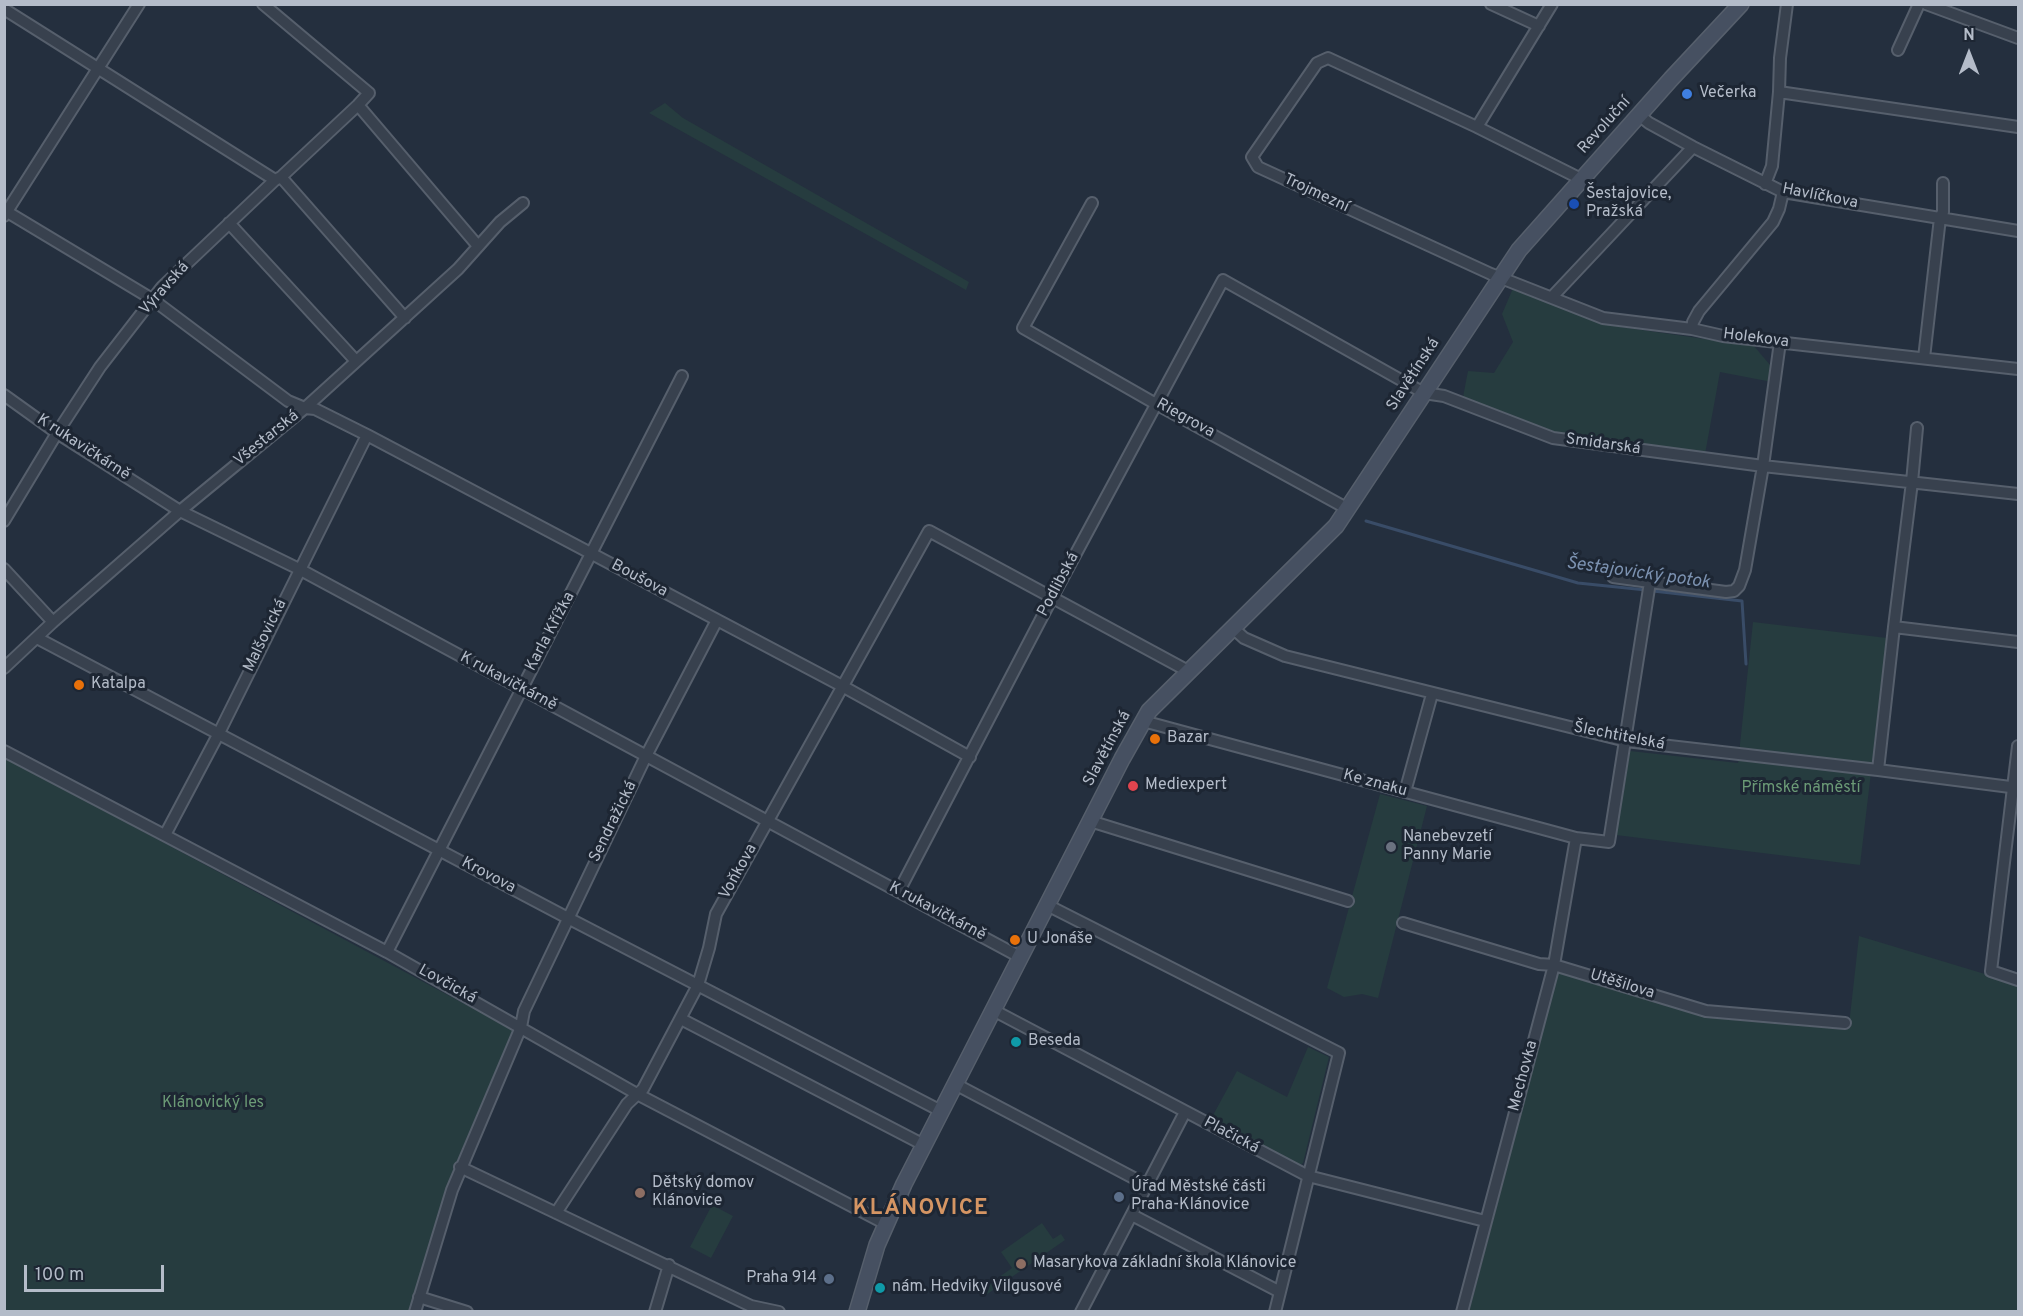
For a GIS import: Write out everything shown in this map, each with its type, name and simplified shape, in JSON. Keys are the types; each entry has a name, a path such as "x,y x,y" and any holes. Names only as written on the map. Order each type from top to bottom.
{"street":[{"path":"5,212 139,4"},
{"name":"Výravská","path":"4,521 100,367 162,287 369,93 263,4"},
{"path":"1491,4 1539,27"},
{"path":"1552,4 1477,127 1581,179"},
{"name":"Revoluční","path":"1501,276 1525,243 1581,179 1741,4"},
{"path":"1898,50 1918,4"},
{"path":"1926,4 2019,39"},
{"path":"4,9 278,179 405,318"},
{"path":"1765,184 1772,166 1782,34 1786,10"},
{"name":"Trojmezní","path":"1477,127 1329,58 1317,63 1252,157 1258,167 1491,274 1501,276"},
{"path":"1779,92 2019,127"},
{"path":"358,105 478,246"},
{"name":"Havlíčkova","path":"1640,115 1649,123 1693,147 1783,192 2019,231"},
{"path":"1552,297 1693,147"},
{"path":"1924,358 1940,218 1943,212 1943,183"},
{"path":"1692,329 1695,316 1773,222 1783,192"},
{"name":"Riegrova","path":"1092,202 1023,328 1348,509"},
{"name":"Všestarská","path":"4,668 180,511 305,408 458,269 500,222 523,203"},
{"name":"Boušova","path":"5,212 152,299 288,401 305,408 315,409 367,435 844,687 970,757"},
{"path":"229,223 356,361"},
{"name":"Holekova","path":"1501,276 1603,318 1692,329 1723,336 2019,369"},
{"name":"Slavětínská","path":"856,1311 865,1278 886,1224 924,1145 1149,711 1336,526 1501,276"},
{"name":"Smidarská","path":"1223,280 1424,393 1444,396 1553,438 1763,466 2019,494"},
{"name":"Podlibská","path":"899,891 1052,598 1223,280"},
{"path":"1613,577 1648,589 1729,592 1737,589 1744,570 1763,466 1780,342"},
{"name":"Karla Křížka","path":"387,952 682,376"},
{"name":"K rukavičkárně","path":"4,395 57,433 180,511 299,569 1020,957"},
{"path":"1878,770 1917,428"},
{"name":"Malšovická","path":"165,835 219,733 367,435"},
{"name":"Voňkova","path":"556,1213 627,1104 643,1089 698,985 716,914 929,531 1052,598"},
{"path":"4,569 53,622"},
{"path":"1626,741 1648,589"},
{"path":"1052,598 1188,671"},
{"name":"Sendražická","path":"415,1311 460,1167 521,1027 524,1011 646,756 717,620"},
{"path":"1894,627 2019,642"},
{"name":"Šlechtitelská","path":"1233,628 1244,638 1285,656 1626,741 2016,788"},
{"name":"Krovova","path":"37,638 568,918 941,1111"},
{"path":"1405,792 1432,694"},
{"name":"Ke znaku","path":"1143,721 1576,838 1609,842 1626,741"},
{"path":"2019,746 2016,788 1991,971 2019,980"},
{"name":"Lovčická","path":"4,751 387,952 637,1094 886,1224"},
{"path":"1090,821 1348,901"},
{"name":"Mechovka","path":"1462,1311 1554,965 1576,838"},
{"path":"1047,905 1339,1053 1275,1311"},
{"name":"Utěšilova","path":"1402,923 1539,964 1554,965 1706,1011 1845,1023"},
{"name":"Plačická","path":"993,1010 1308,1176 1485,1221"},
{"path":"681,1019 924,1145"},
{"path":"955,1084 1147,1185"},
{"path":"1081,1311 1185,1112"},
{"path":"460,1167 751,1306 779,1311"},
{"path":"1132,1215 1280,1292"},
{"path":"655,1311 669,1265"},
{"path":"419,1297 467,1311"}],"green space":[{"path":"665,103 683,118 969,282 966,290 649,113"},
{"path":"1514,286 1621,327 1754,346 1770,365 1772,382 1720,372 1705,454 1560,435 1463,397 1468,371 1494,373 1513,342 1502,314"},
{"name":"Přímské náměstí","path":"1753,622 1887,638 1860,865 1616,835 1630,751 1738,763"},
{"name":"Klánovický les","path":"4,757 513,1030 457,1161 410,1311 5,1311"},
{"path":"1380,794 1427,806 1378,998 1362,994 1344,997 1327,988"},
{"path":"1859,936 2018,984 2018,1311 1469,1312 1558,972 1702,1016 1837,1027 1849,1025"},
{"path":"1308,1047 1329,1057 1303,1163 1300,1165 1211,1119 1237,1071 1287,1097"},
{"path":"712,1205 733,1216 711,1258 690,1247"},
{"path":"1042,1223 1053,1239 1061,1234 1065,1240 983,1297 979,1291 1012,1268 1001,1252"}],"waterway":[{"name":"Šestajovický potok","path":"1366,521 1578,583 1646,590"},
{"name":"Šestajovický potok","path":"1653,591 1742,601 1746,664"}],"place":[{"name":"Večerka","path":"1687,94"},
{"name":"Šestajovice, Pražská","path":"1574,204"},
{"name":"Katalpa","path":"79,685"},
{"name":"Bazar","path":"1155,739"},
{"name":"Mediexpert","path":"1133,786"},
{"name":"Nanebevzetí Panny Marie","path":"1391,847"},
{"name":"U Jonáše","path":"1015,940"},
{"name":"Beseda","path":"1016,1042"},
{"name":"Dětský domov Klánovice","path":"640,1193"},
{"name":"Úřad Městské části Praha-Klánovice","path":"1119,1197"},
{"name":"Masarykova základní škola Klánovice","path":"1021,1264"},
{"name":"Praha 914","path":"829,1279"},
{"name":"nám. Hedviky Vilgusové","path":"880,1288"}],"district":[{"name":"KLÁNOVICE","path":"921,1210"}]}
